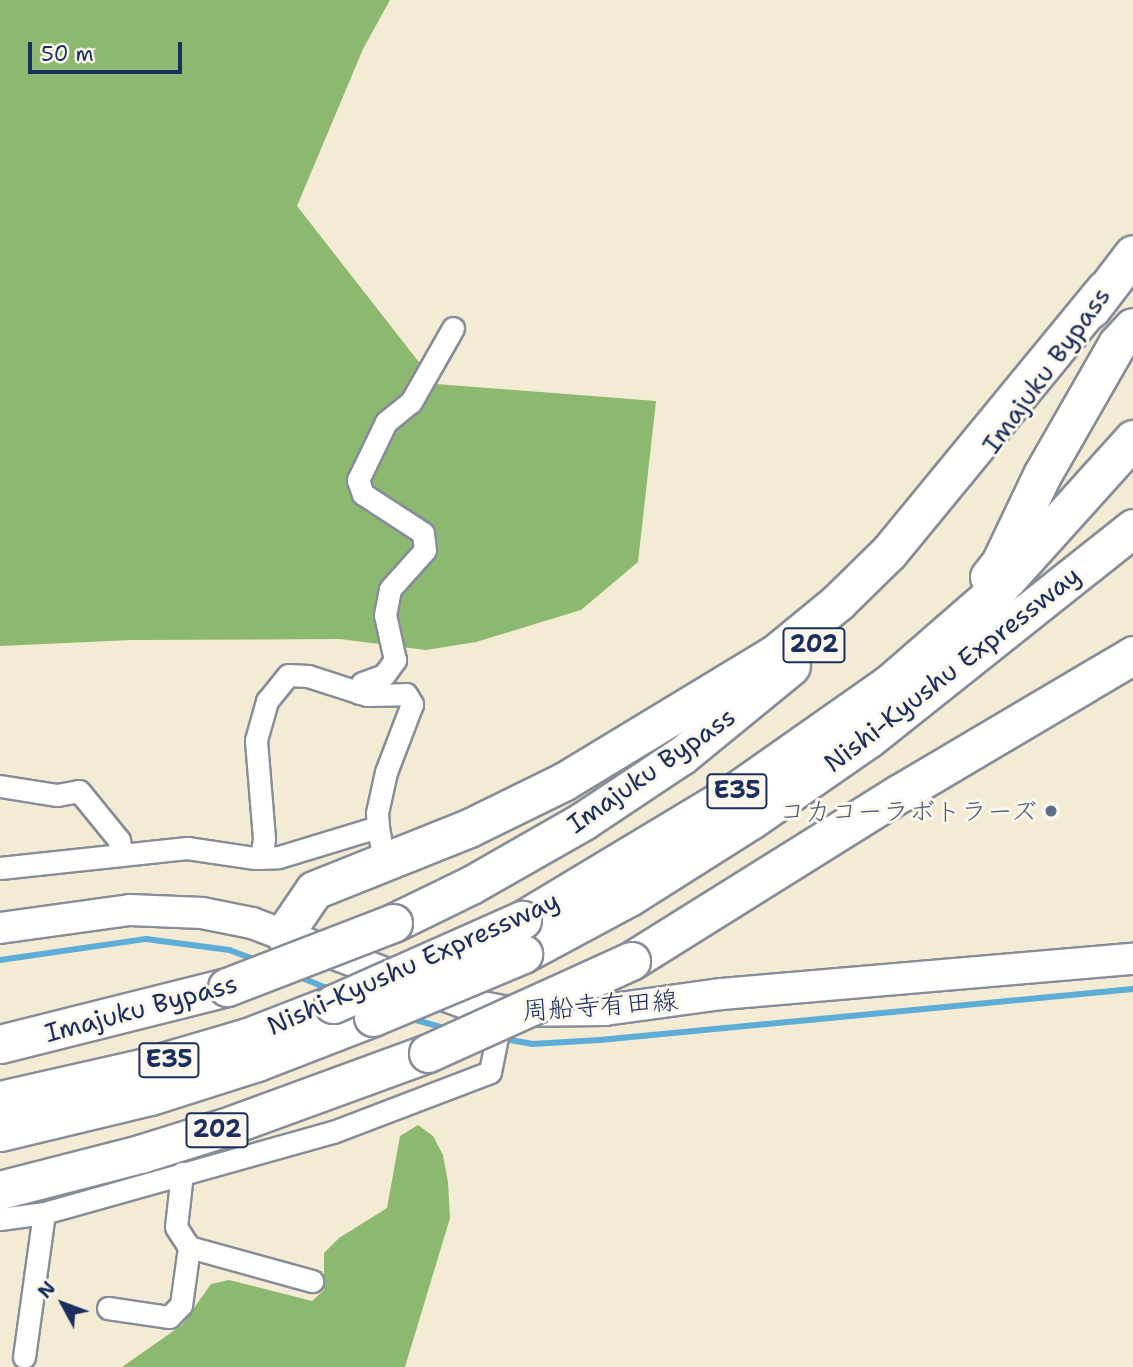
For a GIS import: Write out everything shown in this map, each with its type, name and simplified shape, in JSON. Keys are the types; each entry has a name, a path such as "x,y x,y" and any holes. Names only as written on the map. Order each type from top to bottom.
{"highway":[{"name":"Imajuku Bypass","path":"0,1044 227,987 393,923 471,886 583,821 681,756 782,673 854,608 942,513 1133,254"},
{"path":"285,934 314,890 381,844 470,828 563,782 776,653 838,602 889,552 1105,289"},
{"path":"940,642 1000,564 1042,475 1117,344 1133,327"},
{"name":"Nishi-Kyushu Expressway","path":"0,1100 142,1068 272,1027 333,1004 522,920 614,867 735,792 879,691 940,642 998,589 1133,439"},
{"path":"1002,523 1042,475"},
{"name":"Nishi-Kyushu Expressway","path":"0,1132 150,1096 257,1062 523,954 629,897 751,820 868,739 1133,527"},
{"name":"202","path":"0,1190 140,1154 211,1132 428,1053 631,961 900,793 1133,655"},
{"path":"614,867 766,742"}],"main road":[{"name":"周船寺有田線","path":"0,928 130,910 202,913 253,923 467,1004 502,1012 605,1010 722,994 1133,959"}],"street":[{"path":"359,692 362,683 384,675 395,660 385,615 390,589 425,550 423,533 363,494 359,480 386,422 411,402 453,328"},
{"path":"0,868 187,848 261,858 381,844 377,813 386,772 412,704 406,694 367,695 308,676 288,675 267,701 257,740 264,838 261,858"},
{"path":"0,786 57,795 79,791 119,841 121,853"},
{"path":"0,1219 44,1213 332,1132 490,1072 502,1012"},
{"path":"108,1308 169,1317 181,1306 189,1247 176,1227 182,1173"},
{"path":"24,1357 44,1213"},
{"path":"189,1247 312,1281"}],"green space":[{"path":"0,0 390,0 363,49 297,206 436,384 656,401 638,562 581,610 476,642 426,650 340,639 131,640 0,646"},
{"path":"418,1125 433,1136 443,1155 450,1218 405,1367 122,1367 182,1325 211,1284 229,1280 312,1301 324,1290 324,1253 339,1238 387,1208 400,1136"}],"waterway":[{"path":"0,960 146,939 229,950 257,960"},
{"path":"297,976 332,990"},
{"path":"510,1040 532,1044 600,1040 1133,989"},
{"path":"405,1017 448,1029"}],"place":[{"name":"コカコーラボトラーズ","path":"1051,811"}]}
